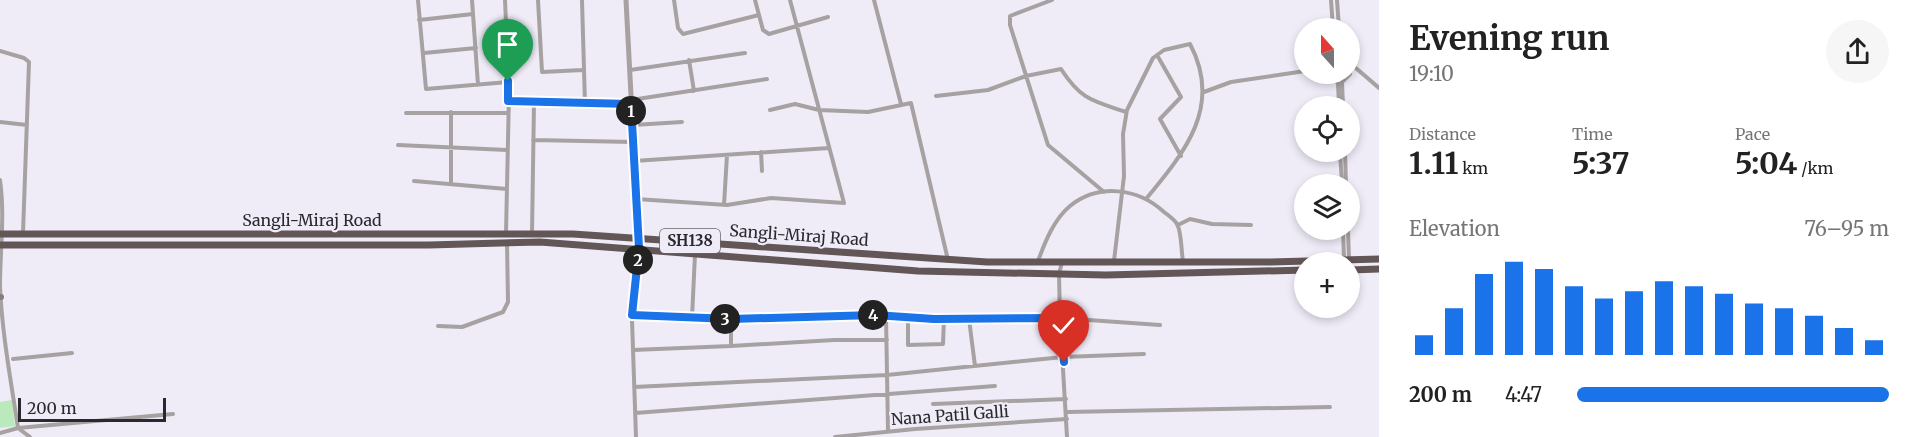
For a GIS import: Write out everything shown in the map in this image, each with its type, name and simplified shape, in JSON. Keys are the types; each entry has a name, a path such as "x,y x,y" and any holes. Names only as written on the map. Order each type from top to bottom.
{"highway":[{"name":"Sangli-Miraj Road","path":"2,234 532,234 638,238 948,261 1294,260"},
{"name":"Sangli-Miraj Road","path":"1,245 429,245 540,242 918,271 1059,274 1294,270"},
{"name":"Sangli-Miraj Road","path":"1360,259 1379,258"},
{"path":"1360,270 1379,269"}],"street":[{"path":"418,0 426,89 508,81"},
{"path":"472,0 478,85"},
{"path":"505,0 508,81 506,234"},
{"path":"538,0 542,72 583,70"},
{"path":"582,0 585,104"},
{"path":"626,0 639,248 632,315 636,437"},
{"path":"674,0 678,28 683,34 759,15"},
{"path":"754,0 763,30 769,34 828,16"},
{"path":"636,199 724,205 771,198 844,202 790,0"},
{"path":"874,0 901,104"},
{"path":"1052,0 1010,16 1026,76 1048,145 1104,192"},
{"path":"1331,0 1332,18"},
{"path":"1337,0 1338,18"},
{"path":"419,20 473,14"},
{"path":"1113,262 1122,191 1123,134 1126,112 1157,55 1172,47 1190,44 1201,64 1204,92 1195,127 1181,156 1146,199"},
{"path":"424,53 476,48"},
{"path":"0,51 24,58 29,62 23,234"},
{"path":"629,70 745,53"},
{"path":"1157,55 1181,97 1160,118 1181,156"},
{"path":"689,60 694,90"},
{"path":"936,96 988,90 1026,76 1061,69 1068,82 1091,102 1126,112"},
{"path":"1360,72 1379,88"},
{"path":"1204,92 1231,82 1294,73"},
{"path":"508,101 585,104 631,102 767,79"},
{"path":"532,234 534,102"},
{"path":"770,110 795,104 819,111 868,112 911,103 948,261"},
{"path":"451,184 452,112"},
{"path":"406,113 508,113"},
{"path":"0,122 27,125"},
{"path":"632,125 682,122"},
{"path":"533,140 633,142"},
{"path":"398,146 507,150"},
{"path":"633,161 829,148"},
{"path":"762,152 762,171"},
{"path":"724,205 727,155"},
{"path":"0,180 1,322 18,428 30,437"},
{"path":"414,181 507,189"},
{"path":"1038,262 1047,236 1070,206 1095,193 1122,191 1136,193 1146,199 1178,225 1183,262"},
{"path":"1178,225 1190,219 1212,224 1251,225"},
{"path":"438,326 462,327 503,312 508,302 507,243"},
{"path":"692,318 695,253"},
{"path":"1062,262 1059,274 1060,318 1067,437"},
{"path":"632,315 731,319 886,316 944,319 1060,318 1160,325"},
{"path":"886,316 888,431"},
{"path":"908,317 908,345 920,346 943,344 944,319"},
{"path":"731,319 731,346"},
{"path":"969,319 975,366"},
{"path":"633,350 834,340 887,340"},
{"path":"13,359 72,353"},
{"path":"634,387 887,375 1063,357 1144,354"},
{"path":"635,413 888,392 994,386"},
{"path":"933,404 1066,399"},
{"path":"1067,412 1329,407"},
{"path":"0,433 18,428 173,414"},
{"name":"Nana Patil Galli","path":"835,437 888,431 1067,419"}],"green space":[{"path":"12,400 15,426 0,428 0,402"}],"route":[{"path":"508,81 508,101 631,104 639,248 632,315 731,319 875,315 934,319 1060,318 1064,362"}]}
